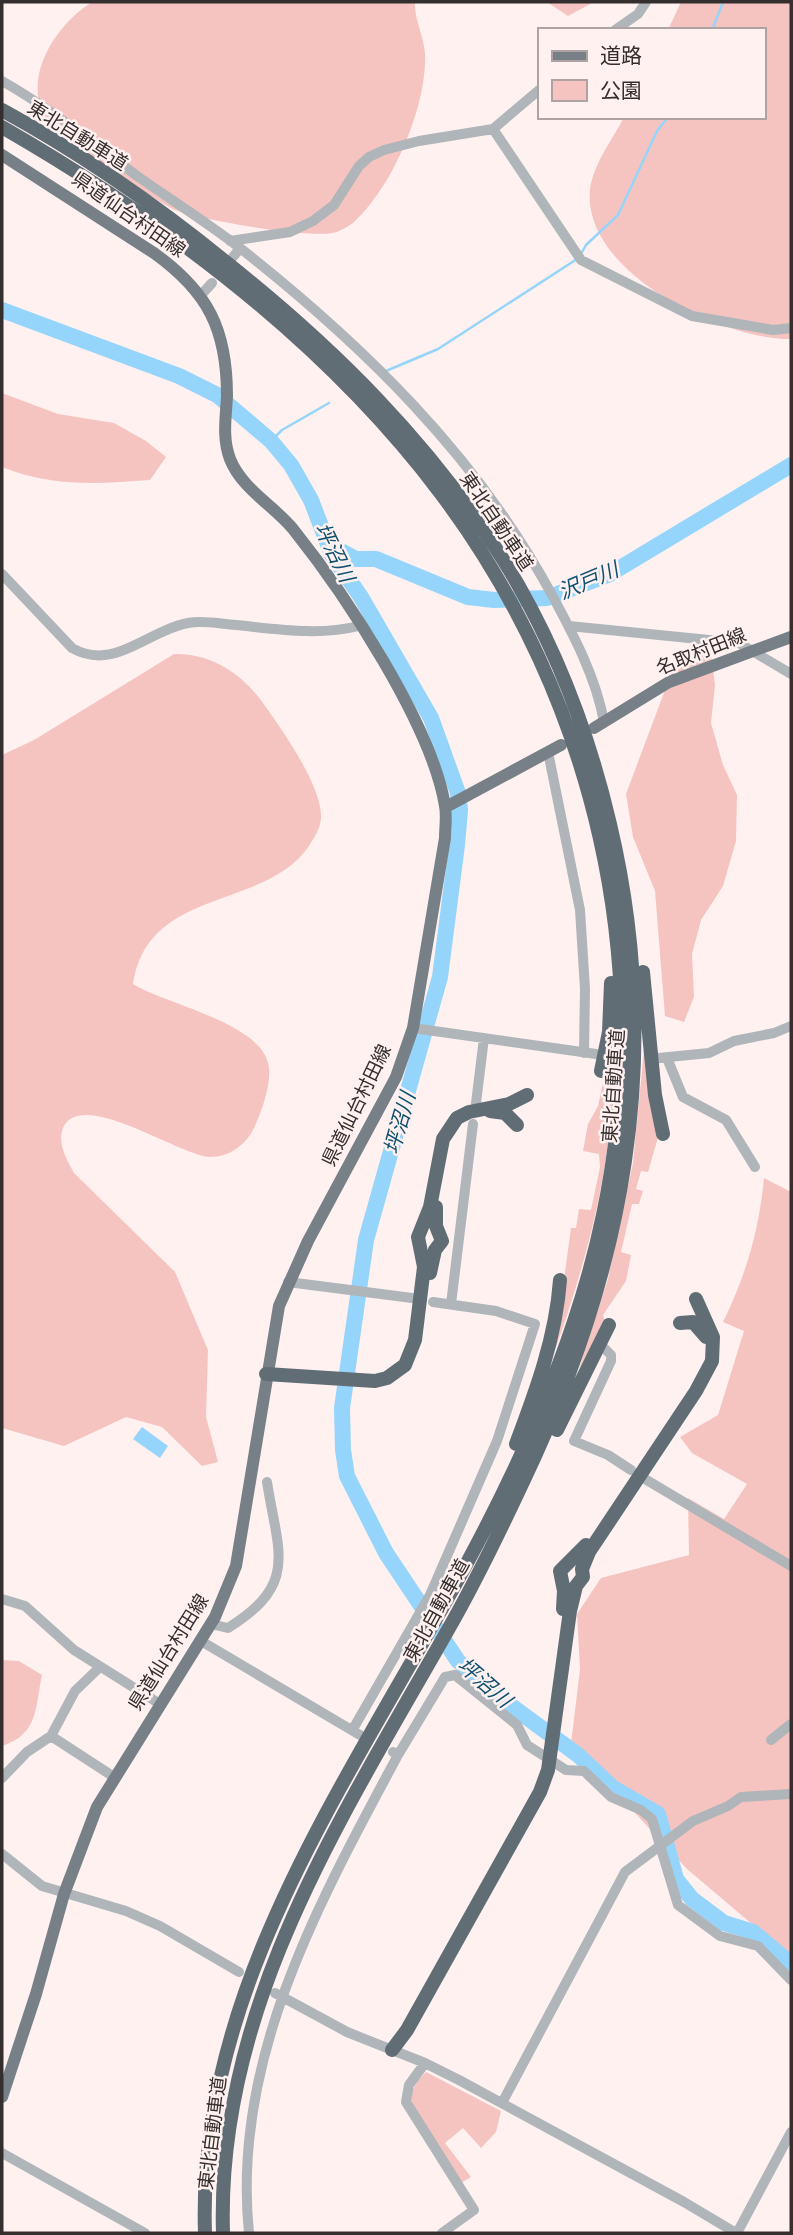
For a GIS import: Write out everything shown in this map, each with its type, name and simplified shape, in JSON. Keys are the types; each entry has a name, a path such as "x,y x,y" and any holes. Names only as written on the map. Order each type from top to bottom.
{"highway":[{"name":"東北自動車道","path":"2,110 58,142 167,217 304,327 373,393 434,464 484,532 518,585 533,611 577,710 603,822 626,902 637,1031 631,1124 617,1219 594,1306 554,1415 460,1608 310,1879 257,2004 229,2116 224,2157 223,2233"},
{"name":"東北自動車道","path":"2,127 85,178 184,248 276,322 327,368 400,443 440,492 515,611 564,717 603,822 614,907 623,1032 617,1125 603,1217 580,1302 540,1412 514,1472 295,1876 242,2002 223,2064 210,2125 204,2188 205,2233"},
{"path":"601,1071 609,1032 611,964 597,856 603,822"},
{"path":"603,822 624,857 634,909 655,1095 663,1134"},
{"path":"364,1385 387,1378 398,1371 409,1358 415,1340 424,1267 418,1237 430,1208 438,1154 446,1133 457,1118 469,1112 509,1104 527,1096"},
{"path":"266,1374 364,1385 398,1378 415,1359 432,1260 442,1241 436,1219 441,1164 453,1130 467,1118 495,1110 513,1118 517,1125"},
{"path":"443,1605 505,1473 528,1414 555,1323 559,1280"},
{"path":"392,2050 403,2021 535,1791 547,1762 570,1611 589,1552 696,1391 712,1361 713,1337 695,1299"},
{"path":"553,1726 564,1609 564,1591 559,1571 579,1555 700,1377 708,1353 707,1340 700,1327 693,1322 680,1323"},
{"path":"460,1608 486,1574 610,1325"}],"main road":[{"name":"県道仙台村田線","path":"2,155 176,268 201,295 221,337 227,395 225,431 230,458 236,471 299,537 359,626 414,715 447,806 445,838 417,1028 396,1077 288,1282 279,1306 266,1374 244,1532 233,1575 211,1624 114,1777 84,1837 2,2097"},
{"name":"名取村田線","path":"599,725 669,682 791,637"},
{"path":"447,806 561,745"}],"street":[{"path":"618,28 638,14 646,2"},
{"path":"2,81 230,241 237,253 356,345 434,426 498,510 545,581 569,626 601,706 599,725"},
{"path":"230,241 290,232 313,221 334,205 359,166 384,150 463,132 493,129 538,91"},
{"path":"493,129 578,258 692,316 773,330 791,328"},
{"path":"201,295 212,283"},
{"path":"2,574 72,648 86,656 108,656 169,628 198,621 305,632 338,631 359,626"},
{"path":"569,626 739,643 754,649 791,674"},
{"path":"548,752 580,910 586,989 584,1053"},
{"path":"755,1167 726,1120 683,1097 663,1058 709,1053 734,1041 774,1034 791,1026"},
{"path":"417,1028 596,1054"},
{"path":"476,1103 484,1038"},
{"path":"450,1304 473,1124"},
{"path":"288,1282 412,1298"},
{"path":"433,1302 496,1311 547,1328"},
{"path":"201,1641 356,1732 430,1595 497,1441 536,1324"},
{"path":"604,1348 611,1355 611,1361 574,1441 608,1455 631,1470"},
{"path":"645,1479 791,1566"},
{"path":"211,1624 228,1628 259,1607 274,1587 279,1555 267,1482"},
{"path":"2,1599 25,1606 74,1650 160,1704"},
{"path":"2,1778 27,1752 51,1736 75,1691 100,1667"},
{"path":"249,2233 248,2136 279,1995 319,1905 395,1754 445,1677 456,1675 516,1725 527,1745 566,1770 584,1771 611,1797 641,1810 652,1819 663,1842 678,1905 720,1936 758,1947 791,1980"},
{"path":"771,1740 791,1724"},
{"path":"51,1736 114,1777"},
{"path":"502,2103 625,1872 693,1821 728,1807 741,1797 791,1794"},
{"path":"2,1854 36,1883 64,1894 126,1911 160,1926 239,1972"},
{"path":"279,1995 324,2021 425,2063 502,2103 736,2233 791,2132"},
{"path":"425,2063 410,2085 406,2102 474,2210 442,2233"},
{"path":"2,2153 145,2233"}],"green space":[{"path":"92,2 415,2 425,54 420,97 405,144 369,206 355,221 341,230 318,234 277,231 207,219 175,210 85,150 45,118 39,102 38,85 47,52 56,37 67,23"},
{"path":"547,2 594,2 568,16"},
{"path":"681,2 791,2 791,339 762,336 729,328 662,296 632,273 608,248 594,220 590,190 592,180 599,161 623,119 765,119 765,28 669,28"},
{"path":"2,393 58,414 114,423 146,441 166,457 150,480 93,483 57,481 2,467"},
{"path":"700,640 711,654 715,685 711,723 723,765 737,795 736,841 723,886 701,920 692,954 694,997 684,1022 665,1016 655,891 633,837 626,794 674,666"},
{"path":"174,654 200,657 223,666 252,689 278,724 307,772 315,789 321,817 319,828 309,846 289,867 265,881 184,914 161,930 143,953 133,984 230,1026 261,1049 268,1063 268,1087 252,1132 231,1152 210,1157 196,1154 109,1119 89,1115 73,1117 61,1134 64,1152 74,1173 175,1272 208,1350 206,1417 218,1462 202,1466 162,1427 126,1417 64,1446 2,1428 2,755 34,740"},
{"path":"612,1041 612,1100 605,1165 584,1260 554,1353 571,1228 576,1228 579,1209 591,1210 600,1167 599,1154 583,1151 588,1124 598,1106"},
{"path":"644,1050 659,1134 648,1172 641,1171 636,1189 643,1191 639,1204 632,1204 621,1252 631,1255 626,1281 603,1315 605,1322 579,1369 608,1279 633,1163"},
{"path":"764,1178 791,1192 791,1957 687,1869 571,1744 580,1669 577,1614 601,1578 689,1555 688,1498 724,1519 747,1484 692,1453 680,1437 718,1415 744,1331 723,1322 750,1252 759,1216"},
{"path":"2,1660 19,1661 42,1675 36,1708 29,1727 14,1741 2,1746"},
{"path":"426,2072 501,2111 496,2132 481,2148 463,2128 445,2143 471,2177 461,2183 412,2106 414,2088"}],"water":[{"path":"142,1427 168,1446 160,1458 133,1439"}],"waterway":[{"path":"713,28 723,2"},
{"path":"581,254 586,245 618,215 657,131 666,119"},
{"path":"386,371 438,349 577,259"},
{"name":"坪沼川","path":"2,310 179,376 217,395 271,441 291,465 311,500 332,555 361,597 431,718 458,793 460,810 457,845 440,977 366,1240 342,1408 347,1476 386,1553 458,1661 487,1688 578,1755 613,1788 658,1814 676,1879 692,1899 724,1923 753,1932 791,1964"},
{"path":"271,441 282,430 329,403"},
{"name":"沢戸川","path":"328,544 356,559 376,559 468,597 494,600 547,598 610,574 791,465"}]}
